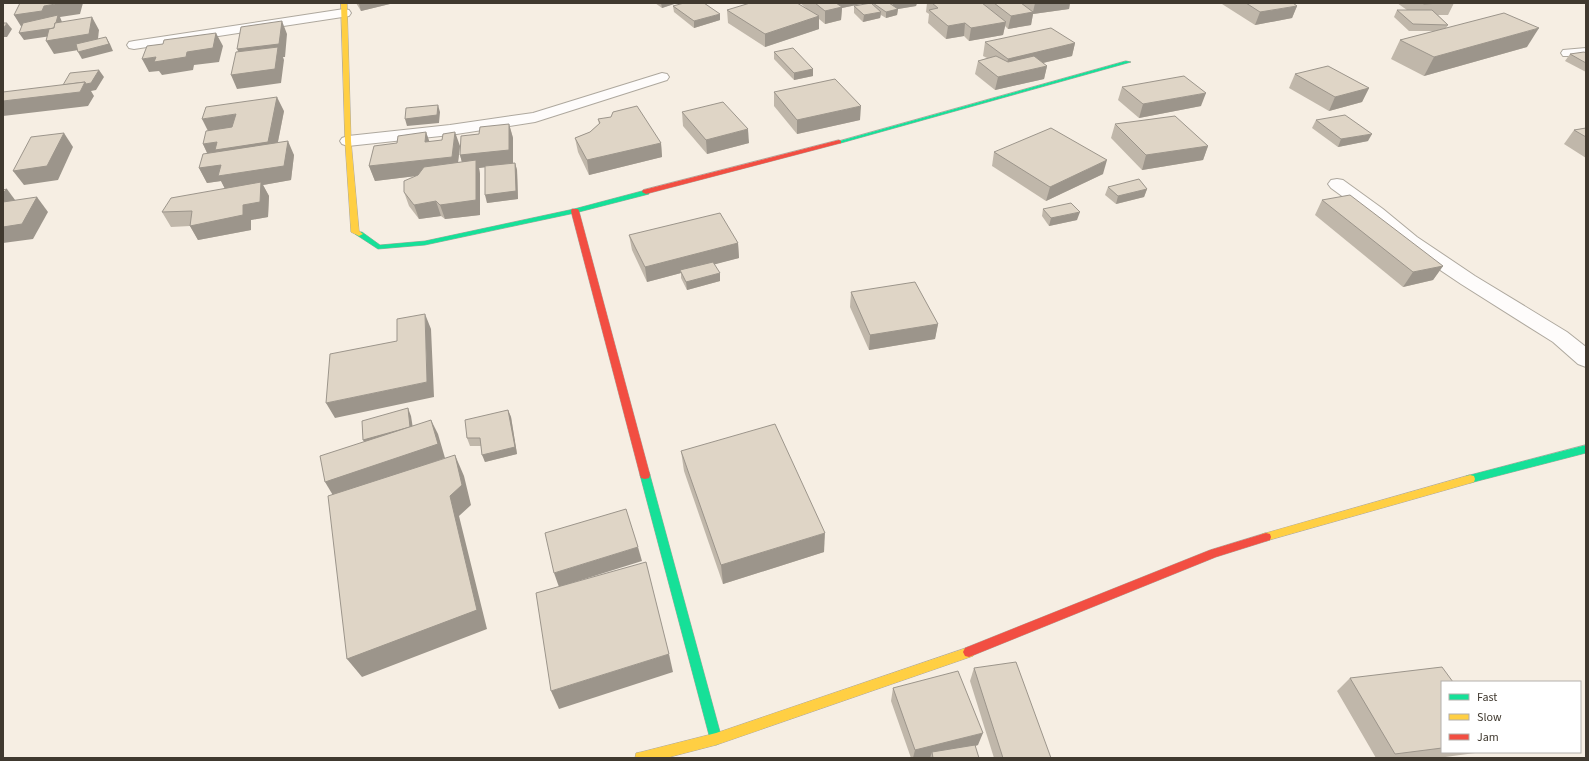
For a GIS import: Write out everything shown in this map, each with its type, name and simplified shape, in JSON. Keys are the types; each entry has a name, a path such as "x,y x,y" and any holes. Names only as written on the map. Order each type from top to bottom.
{"street":[{"path":"134,45 344,8 348,141 355,232 378,247 424,244 575,212 860,136 1128,62"},
{"path":"1568,53 1586,52"},
{"path":"348,141 450,130 534,117 662,76"},
{"path":"1337,184 1377,214 1410,242 1560,337 1586,359"},
{"path":"575,212 716,739"},
{"path":"641,758 716,739 978,649 1214,553 1417,493 1586,449"}],"building":[{"path":"20,3 61,3 44,6 42,11 14,15"},
{"path":"684,3 704,3 720,14 694,21 673,6"},
{"path":"750,3 797,3 819,16 765,34 727,10"},
{"path":"815,3 836,3 842,7 825,11"},
{"path":"871,3 881,12 864,15 854,6"},
{"path":"873,3 889,3 898,9 886,12"},
{"path":"932,3 982,3 1006,22 971,28 965,23 948,26 929,10 938,8"},
{"path":"994,3 1021,3 1033,12 1011,16"},
{"path":"1246,3 1293,3 1297,6 1260,12"},
{"path":"1397,10 1432,10 1448,25 1413,24"},
{"path":"1504,13 1539,28 1434,57 1400,40"},
{"path":"58,15 54,28 19,33 23,23"},
{"path":"92,17 89,34 46,41 49,29 54,28 55,23"},
{"path":"282,21 279,44 237,49 241,27"},
{"path":"3,23 7,23 3,29"},
{"path":"1051,28 1075,43 1008,59 985,42"},
{"path":"216,33 213,48 187,52 186,57 154,62 156,57 142,59 147,46 163,44 164,40"},
{"path":"106,37 109,44 78,52 76,44"},
{"path":"278,47 275,69 231,75 236,52"},
{"path":"793,48 813,69 794,73 774,52"},
{"path":"1586,53 1586,63 1570,54"},
{"path":"996,56 1008,62 1034,56 1047,66 998,77 978,61"},
{"path":"1328,66 1369,88 1335,97 1295,74"},
{"path":"99,70 91,83 86,84 85,82 63,85 70,73"},
{"path":"1184,76 1206,93 1143,104 1122,87"},
{"path":"835,79 861,106 797,120 774,92"},
{"path":"85,82 80,92 3,101 3,92"},
{"path":"277,97 268,142 215,150 217,142 203,144 206,131 232,127 236,114 202,119 206,107"},
{"path":"723,102 748,129 706,140 682,112"},
{"path":"438,105 437,115 405,119 406,108"},
{"path":"637,106 661,143 587,160 575,138 590,132 600,123 598,119 611,117 613,112"},
{"path":"1345,115 1372,134 1341,139 1316,120"},
{"path":"1175,116 1208,146 1146,155 1115,124"},
{"path":"509,124 509,150 460,155 461,136 479,134 480,127"},
{"path":"1051,128 1107,160 1050,187 994,152"},
{"path":"1586,128 1586,137 1574,130"},
{"path":"426,132 425,142 442,140 443,134 455,132 452,157 369,166 374,146 397,143 398,136"},
{"path":"64,133 47,166 13,171 31,137"},
{"path":"288,141 284,166 218,176 221,165 199,168 203,154"},
{"path":"476,160 476,200 440,205 436,201 414,205 404,192 404,181 418,175 424,167"},
{"path":"515,163 516,191 485,195 485,166"},
{"path":"1139,179 1147,189 1118,196 1108,187"},
{"path":"261,182 260,202 243,205 243,215 190,226 192,211 162,212 171,198"},
{"path":"1350,195 1443,266 1413,272 1322,200"},
{"path":"37,197 22,224 3,227 3,202"},
{"path":"1071,203 1080,212 1051,218 1043,209"},
{"path":"720,213 738,243 645,267 629,235"},
{"path":"713,262 720,273 686,282 680,270"},
{"path":"915,282 938,324 870,335 851,292"},
{"path":"425,314 427,382 326,403 330,354 397,341 397,319"},
{"path":"408,408 410,427 363,440 362,421"},
{"path":"508,410 515,447 482,455 480,438 467,438 465,420"},
{"path":"431,420 438,444 325,482 320,456"},
{"path":"775,424 825,533 721,565 681,451"},
{"path":"455,455 462,485 450,496 477,610 347,659 328,496"},
{"path":"626,509 638,547 554,573 545,533"},
{"path":"646,562 669,654 551,691 536,593"},
{"path":"1016,662 1051,758 1003,758 974,668"},
{"path":"1442,667 1452,681 1441,681 1441,748 1395,754 1350,678"},
{"path":"958,671 983,733 915,750 893,688"},
{"path":"975,745 979,758 933,758 932,752"}],"traffic: fast":[{"path":"839,142 1128,62"},
{"path":"359,234 378,247 425,243 575,211 646,192"},
{"path":"1470,479 1586,449"},
{"path":"645,475 716,739"}],"traffic: slow":[{"path":"344,3 348,141 355,232 359,234"},
{"path":"1266,537 1470,479"},
{"path":"641,758 716,739 969,652"}],"traffic: jam":[{"path":"646,192 839,142"},
{"path":"575,211 645,475"},
{"path":"969,652 1214,553 1266,537"}]}
